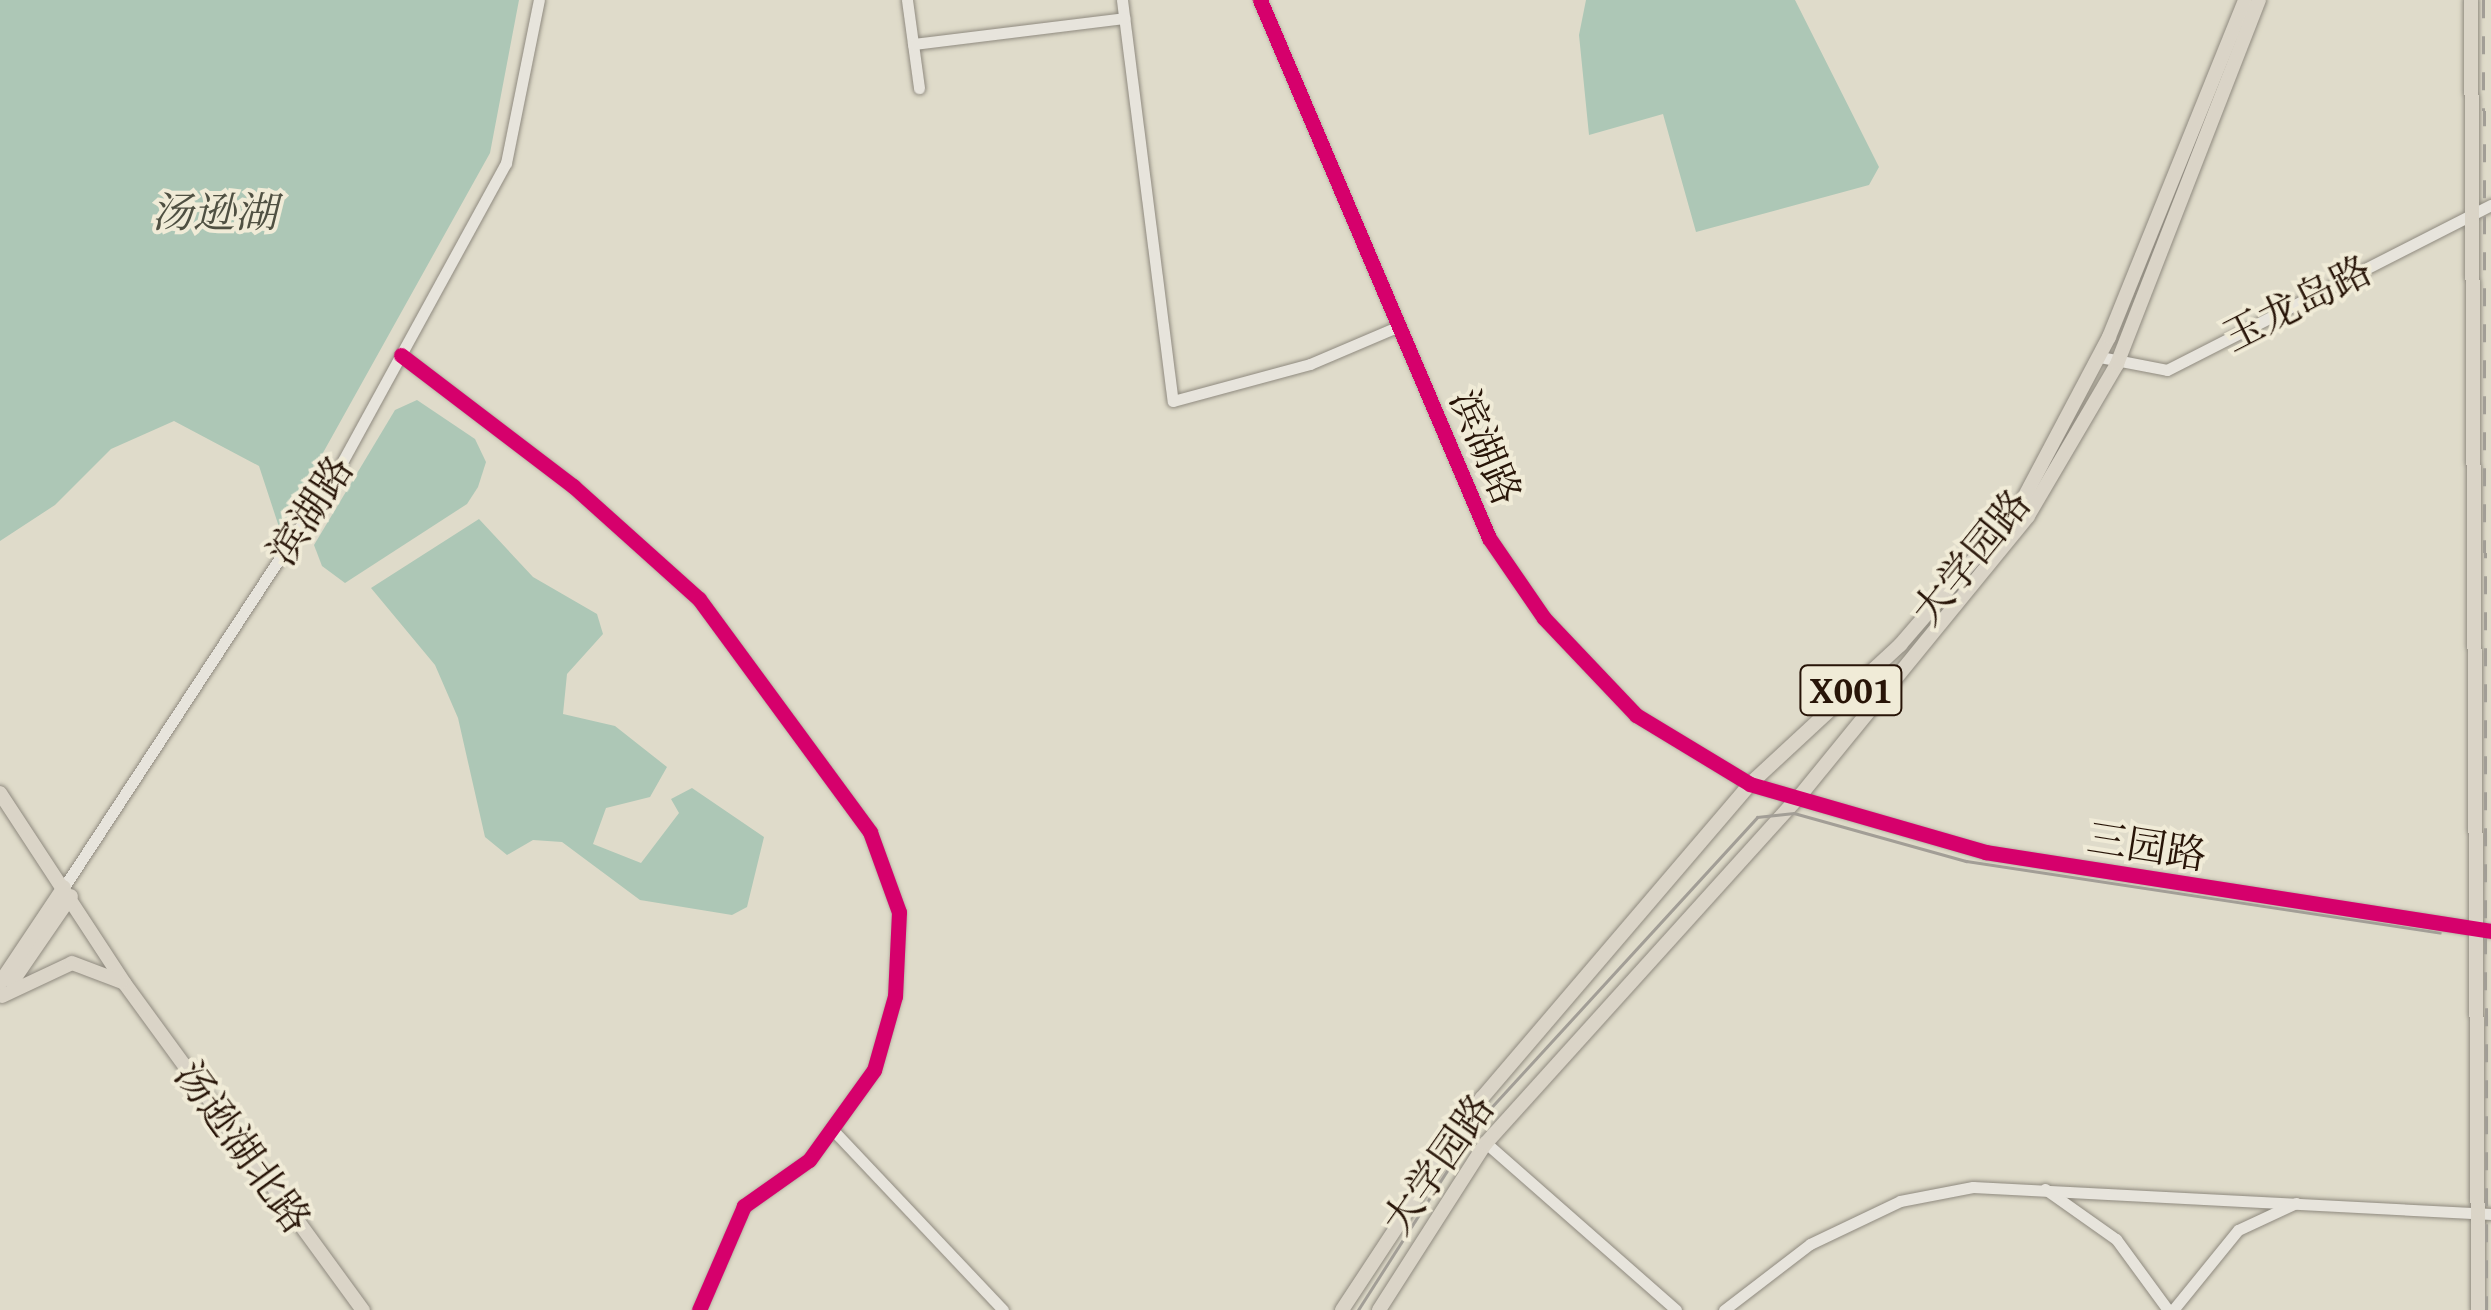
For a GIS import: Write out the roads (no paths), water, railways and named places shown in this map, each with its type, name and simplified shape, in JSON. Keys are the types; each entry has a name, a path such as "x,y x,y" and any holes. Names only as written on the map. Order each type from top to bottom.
{"main road":[{"name":"大学园路","path":"1342,1310 1482,1098 1750,784 1900,644 2018,506 2100,357 2245,0"},
{"name":"大学园路","path":"1378,1310 1486,1143 1799,797 2028,516 2116,364 2259,0"},
{"path":"2471,0 2475,929 2484,1214 2478,1310"},
{"name":"汤逊湖北路","path":"0,794 125,984 362,1310"},
{"name":"滨湖路","path":"1,993 67,892"},
{"path":"1,993 72,963 125,984"}],"street":[{"name":"滨湖路","path":"67,892 340,466 506,163 539,0"},
{"path":"907,0 919,88"},
{"path":"1122,0 1173,402 1310,364 1399,326"},
{"name":"滨湖路","path":"1260,0 1489,538 1544,618 1636,716 1750,784 1799,797"},
{"path":"913,44 1124,18"},
{"name":"玉龙岛路","path":"2100,357 2116,364 2166,370 2491,205"},
{"path":"402,355 572,486 699,599 870,832 899,912 895,996 874,1070 809,1160 744,1206 699,1310"},
{"name":"三园路","path":"1799,797 1985,852 2491,932"},
{"path":"832,1129 1003,1310"},
{"path":"1486,1143 1676,1310"},
{"path":"1724,1310 1810,1244 1900,1201 1973,1187 2300,1201 2484,1214"},
{"path":"2042,1188 2116,1240 2170,1310 2238,1230 2300,1201"}],"water":[{"name":"汤逊湖","path":"0,0 519,0 490,153 280,530 259,466 174,421 111,449 55,505 0,541"},
{"path":"1586,0 1795,0 1879,167 1869,185 1696,232 1663,114 1589,135 1579,35"},
{"path":"417,400 475,439 486,462 478,487 467,504 345,583 322,566 314,545 395,410"},
{"path":"479,519 533,577 597,614 603,634 567,674 563,714 615,726 667,767 650,797 606,808 593,844 641,863 679,813 671,799 692,788 764,837 747,907 732,915 640,900 562,842 533,840 507,855 485,837 458,718 435,665 371,588"}],"tram line":[{"path":"1358,1310 1478,1122 1757,817 1794,813 1966,861 2440,933"}],"railway":[{"path":"2484,0 2487,1310"}]}
